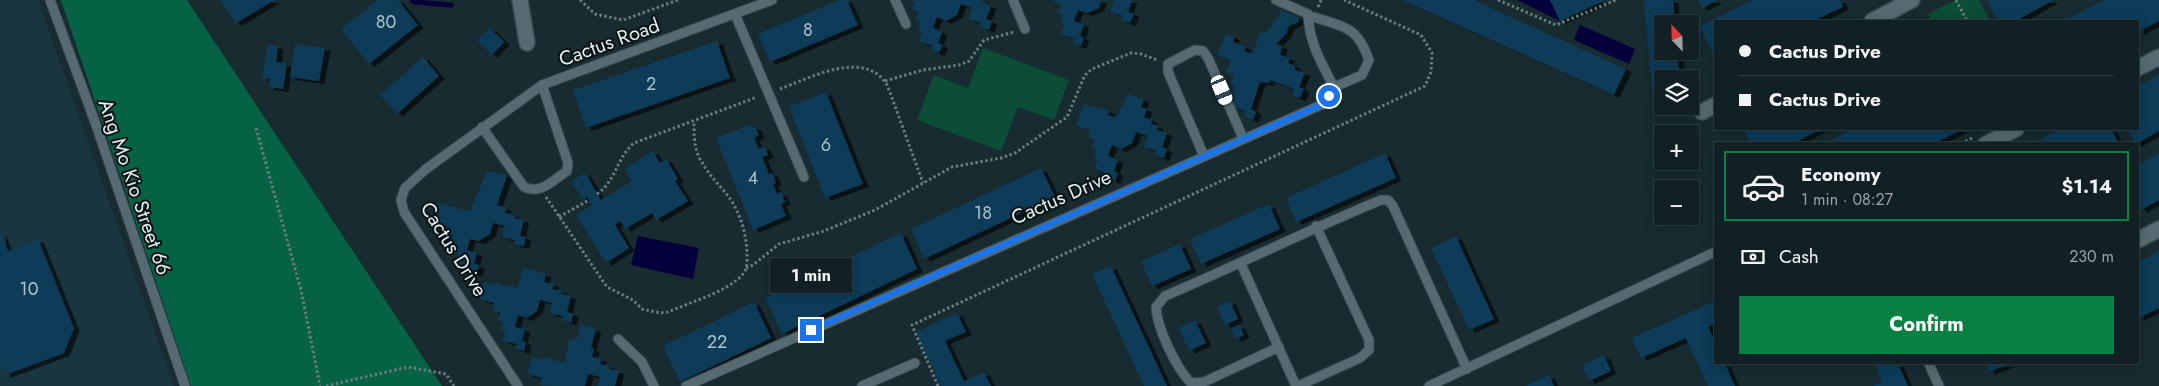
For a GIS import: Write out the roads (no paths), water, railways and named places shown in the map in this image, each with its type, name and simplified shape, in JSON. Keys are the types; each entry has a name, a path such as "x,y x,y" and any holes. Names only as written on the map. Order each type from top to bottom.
{"street":[{"path":"520,0 527,43"},
{"path":"1874,20 1912,0"},
{"path":"2139,67 2159,57"},
{"path":"1990,142 2014,130"},
{"path":"2139,239 2159,229"}],"lane":[{"name":"Ang Mo Kio Street 66","path":"50,0 95,122 185,386"},
{"name":"Cactus Road","path":"542,85 772,0"},
{"path":"896,0 906,24"},
{"path":"1013,0 1025,29"},
{"path":"1276,0 1311,15 1309,31 1313,46 1335,89"},
{"path":"735,14 804,177"},
{"name":"Cactus Drive","path":"686,386 1323,104 1335,89 1344,82 1362,74 1367,69 1369,60 1359,37 1350,29 1311,15"},
{"path":"1204,156 1168,72 1168,64 1195,50 1203,51 1208,58 1243,138"},
{"path":"482,127 524,187 532,191 541,189 567,171 568,163 542,85"},
{"name":"Cactus Drive","path":"518,386 404,212 401,200 406,188 426,169 542,85"},
{"path":"1279,348 1204,382 1191,382 1182,374 1156,318 1156,307 1165,296 1241,264 1316,226 1381,200 1388,200 1393,206 1467,369"},
{"path":"1241,264 1297,386 1360,358 1369,350 1369,340 1316,226"},
{"path":"1429,386 1714,252"},
{"path":"618,339 642,362 654,386"},
{"path":"862,386 914,363"},
{"path":"1928,364 1939,386"}],"waterway":[{"path":"412,0 414,2 451,5"}]}
